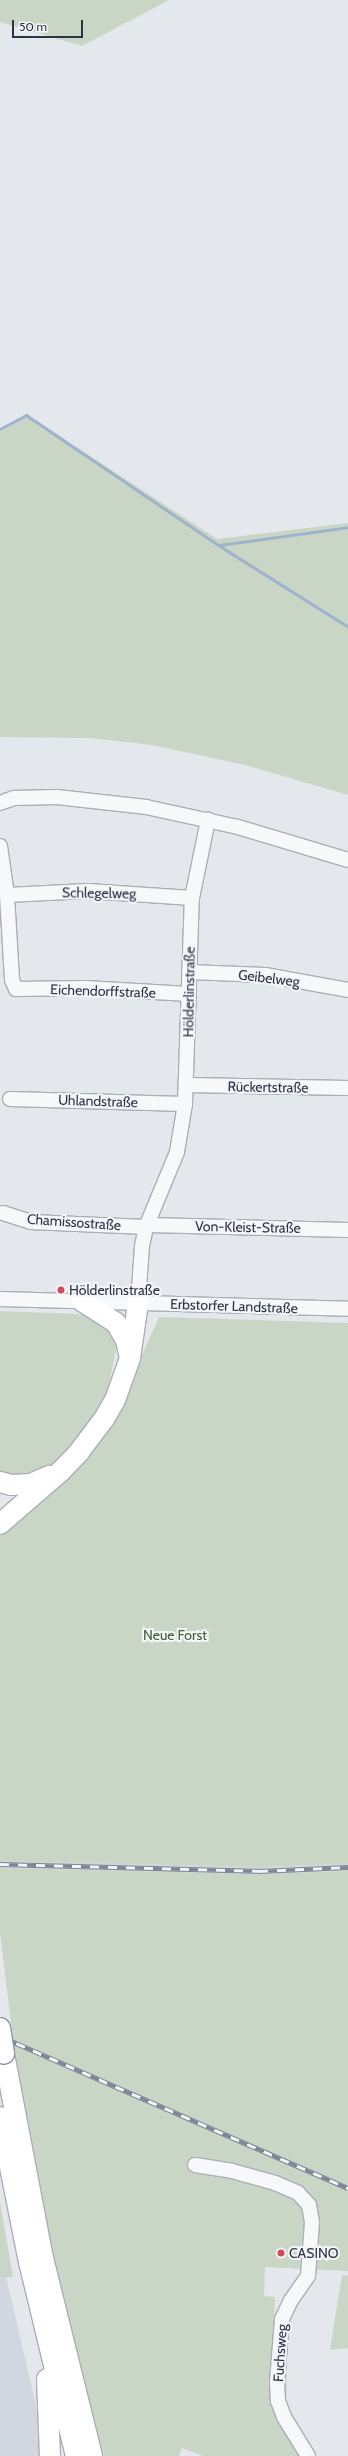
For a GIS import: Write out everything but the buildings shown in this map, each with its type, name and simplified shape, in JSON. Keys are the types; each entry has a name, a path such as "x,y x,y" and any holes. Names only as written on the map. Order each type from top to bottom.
{"highway":[{"path":"82,1301 116,1323 126,1340 130,1358"},
{"path":"0,1524 60,1472 79,1452 104,1419 115,1400 130,1358 138,1303"},
{"path":"0,1482 11,1485 31,1484 60,1472"},
{"path":"0,2028 43,2258 92,2456"},
{"path":"0,2117 46,2335 76,2456"},
{"path":"46,2335 50,2456"}],"street":[{"path":"0,803 14,798 109,801 208,820 348,860"},
{"name":"Hölderlinstraße","path":"138,1303 142,1246 147,1226 178,1152 188,1085 189,972 192,898 208,820"},
{"path":"0,846 7,895"},
{"name":"Schlegelweg","path":"7,895 88,891 192,898"},
{"name":"Eichendorffstraße","path":"7,895 12,980 16,989 85,988 189,994"},
{"name":"Geibelweg","path":"189,972 265,975 348,990"},
{"name":"Rückertstraße","path":"188,1085 348,1088"},
{"name":"Uhlandstraße","path":"10,1098 185,1104"},
{"name":"Chamissostraße","path":"3,1213 31,1222 147,1226"},
{"name":"Von-Kleist-Straße","path":"147,1226 348,1230"},
{"name":"Erbstorfer Landstraße","path":"0,1299 348,1309"},
{"name":"Fuchsweg","path":"195,2165 232,2171 275,2183 298,2193 309,2206 312,2222 308,2276 291,2300 282,2319 277,2382 278,2401 284,2417 308,2456"}],"shaded area":[{"path":"0,1861 259,1867 348,1864 348,1871 259,1874 0,1868"},
{"path":"6,2276 40,2423 41,2456 0,2456 0,2277"}],"green space":[{"path":"0,0 169,0 82,46 0,22"},
{"path":"29,416 217,539 348,523 348,795 245,765 152,745 90,738 0,737 0,432"},
{"path":"0,1311 100,1315 118,1340 108,1389 87,1429 53,1467 32,1476 0,1475"},
{"name":"Neue Forst","path":"159,1317 348,1323 348,1864 259,1867 0,1861 0,1533 137,1366"},
{"path":"0,1868 259,1874 348,1871 348,2271 265,2267 264,2296 275,2297 272,2353 287,2357 286,2408 315,2456 203,2456 182,2448 179,2456 104,2456 57,2285 21,2104 0,1933"},
{"path":"0,2202 13,2277 0,2277"},
{"path":"342,2275 348,2276 348,2348 330,2350"}],"waterway":[{"path":"0,429 26,415 218,545 348,627"},
{"path":"219,545 348,527"}],"railway":[{"path":"0,1864 259,1871 348,1867"},
{"path":"0,2036 348,2188"}],"place":[{"name":"Hölderlinstraße","path":"61,1290"},
{"name":"CASINO","path":"281,2253"}]}
